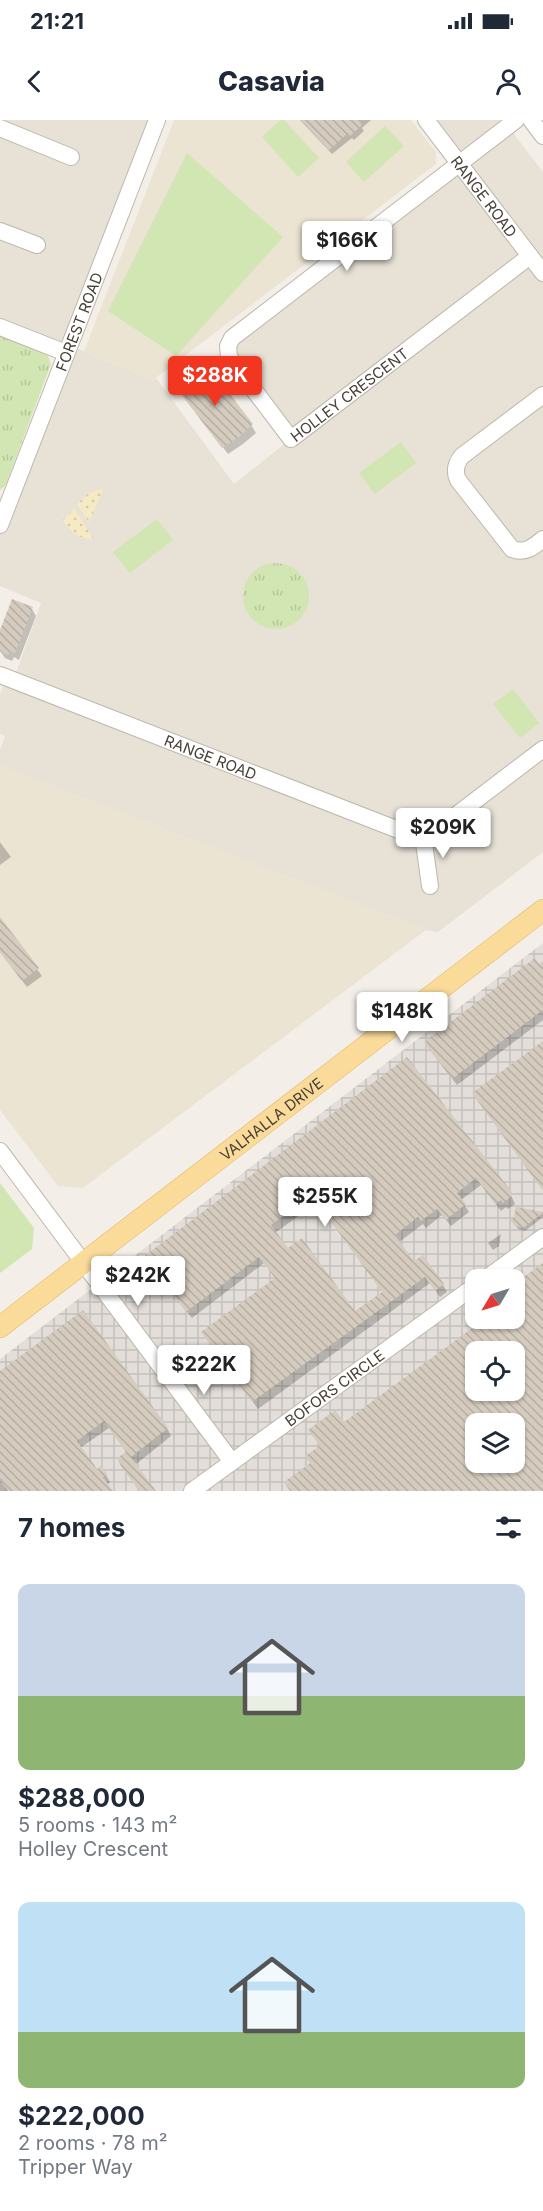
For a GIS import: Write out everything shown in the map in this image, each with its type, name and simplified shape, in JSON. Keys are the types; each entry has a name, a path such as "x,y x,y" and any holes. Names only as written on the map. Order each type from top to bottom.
{"main road":[{"name":"VALHALLA DRIVE","path":"0,1327 543,910"}],"street":[{"path":"3,120 0,127 71,157"},
{"name":"FOREST ROAD","path":"0,525 4,503 66,353 157,120"},
{"name":"RANGE ROAD","path":"426,120 543,273"},
{"name":"HOLLEY CRESCENT","path":"516,120 232,338 228,346 229,357 291,439 530,256"},
{"path":"531,120 543,136"},
{"path":"0,231 36,245"},
{"path":"0,327 66,353"},
{"path":"543,395 462,456 455,473 458,480 512,549 528,550 543,539"},
{"name":"RANGE ROAD","path":"0,675 406,834 423,836"},
{"path":"430,886 423,836 434,832 543,748"},
{"path":"0,1151 232,1462"},
{"path":"499,1269 543,1237"},
{"name":"BOFORS CIRCLE","path":"192,1491 465,1294"}],"shaded area":[{"path":"0,120 156,120 69,345 153,380 156,378 234,484 292,438 229,347 461,165 427,120 503,120 543,172 543,852 438,932 426,930 0,766 0,750 5,736 0,734 0,694 7,677 14,679 41,603 0,586 0,501 7,504 66,353 0,327"},
{"path":"174,120 411,120 436,152 436,164 153,380 84,351"},
{"path":"0,766 426,930 83,1188 58,1186 0,1110"},
{"path":"543,943 543,1491 0,1491 0,1359"}],"green space":[{"path":"280,120 284,120 319,158 298,177 262,137"},
{"path":"385,126 404,146 364,182 346,162"},
{"path":"187,153 283,237 176,356 108,311"},
{"path":"0,334 47,354 51,364 6,484 0,490"},
{"path":"401,442 416,463 375,494 359,473"},
{"path":"157,519 173,540 130,573 113,552"},
{"path":"276,563 289,566 299,573 306,583 309,596 306,609 299,619 289,626 276,629 263,626 253,619 246,609 243,596 246,583 253,573 263,566"},
{"path":"513,689 539,723 520,738 493,704"},
{"path":"0,1183 34,1228 32,1249 0,1273"}],"sand":[{"path":"101,489 103,491 89,522 77,504 88,494"},
{"path":"74,509 94,539 76,534 66,525 63,520"}],"building":[{"path":"301,120 358,120 362,125 350,136 348,133 329,150"},
{"path":"208,366 253,424 222,448 178,390 191,374"},
{"path":"12,599 33,607 15,653 10,651 8,655 0,651 0,630"},
{"path":"0,917 39,968 22,981 0,952"},
{"path":"535,958 539,964 543,961 543,1010 452,1079 424,1042"},
{"path":"543,1041 543,1191 472,1093"},
{"path":"407,1057 512,1192 512,1196 503,1203 501,1200 496,1204 476,1178 457,1193 466,1204 446,1220 437,1209 421,1221 418,1217 395,1235 414,1261 423,1255 444,1284 435,1291 425,1277 252,1402 201,1332 275,1278 259,1257 186,1312 160,1277 146,1288 130,1267","holes":["333,1180 350,1204 329,1219 382,1292 355,1311 302,1238 288,1248 271,1225"]},
{"path":"516,1207 543,1213 523,1228 515,1226 510,1220 514,1217"},
{"path":"543,1263 543,1491 290,1491 284,1482 310,1463 305,1456 320,1446 308,1430 335,1410 344,1422 471,1329 525,1329 525,1276"},
{"path":"83,1310 168,1428 131,1457 156,1491 139,1491 117,1458 126,1452 104,1421 77,1441 97,1469 101,1466 107,1474 103,1477 113,1491 8,1491 0,1480 0,1371"}]}
